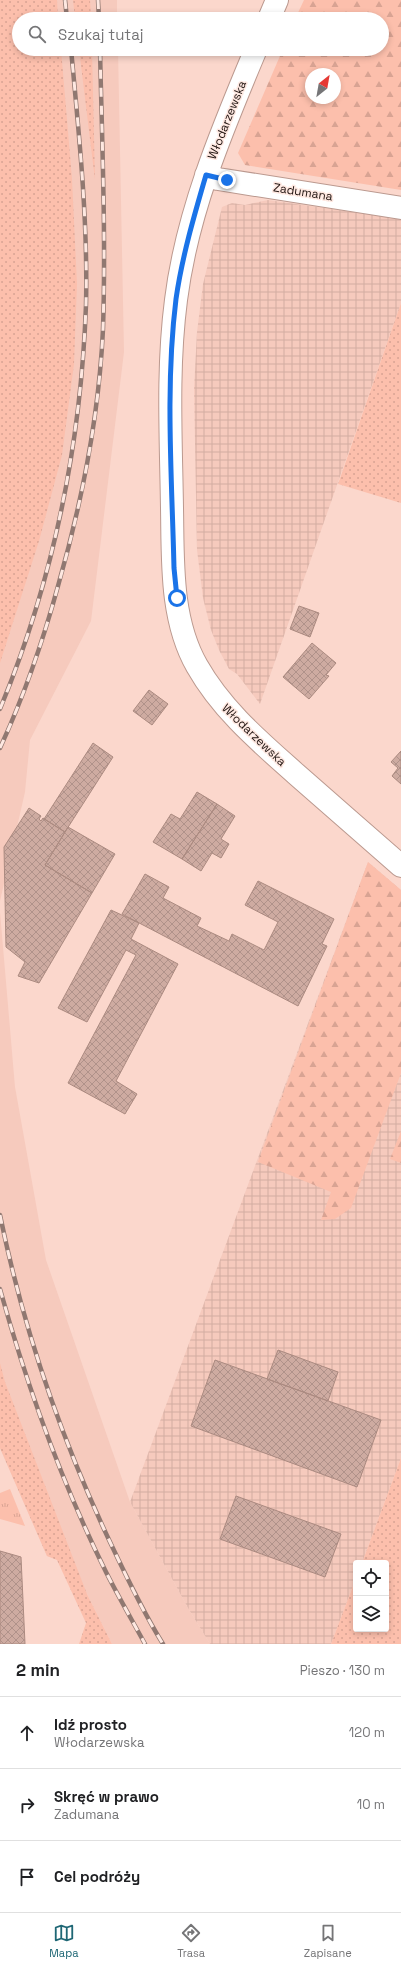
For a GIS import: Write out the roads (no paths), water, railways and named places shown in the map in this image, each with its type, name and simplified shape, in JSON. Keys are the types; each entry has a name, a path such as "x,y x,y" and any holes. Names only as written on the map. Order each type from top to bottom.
{"street":[{"path":"272,12 276,0"},
{"name":"Włodarzewska","path":"253,56 206,175 185,250 176,298 171,355 170,425 174,568 183,631 195,663 212,691 231,715 276,757 401,866"},
{"name":"Zadumana","path":"206,175 218,179 401,208"}],"railway":[{"path":"65,0 66,12"},
{"path":"98,0 99,12"},
{"path":"0,709 19,661 49,561 71,460 78,408 86,305 86,241 72,56"},
{"path":"0,748 25,688 39,648 67,554 82,491 98,394 104,294 100,56"},
{"path":"0,1215 9,1257 32,1341 45,1382 75,1463 110,1542 142,1607 163,1644"},
{"path":"0,1289 10,1325 46,1433 74,1503 106,1572 145,1644"}]}
